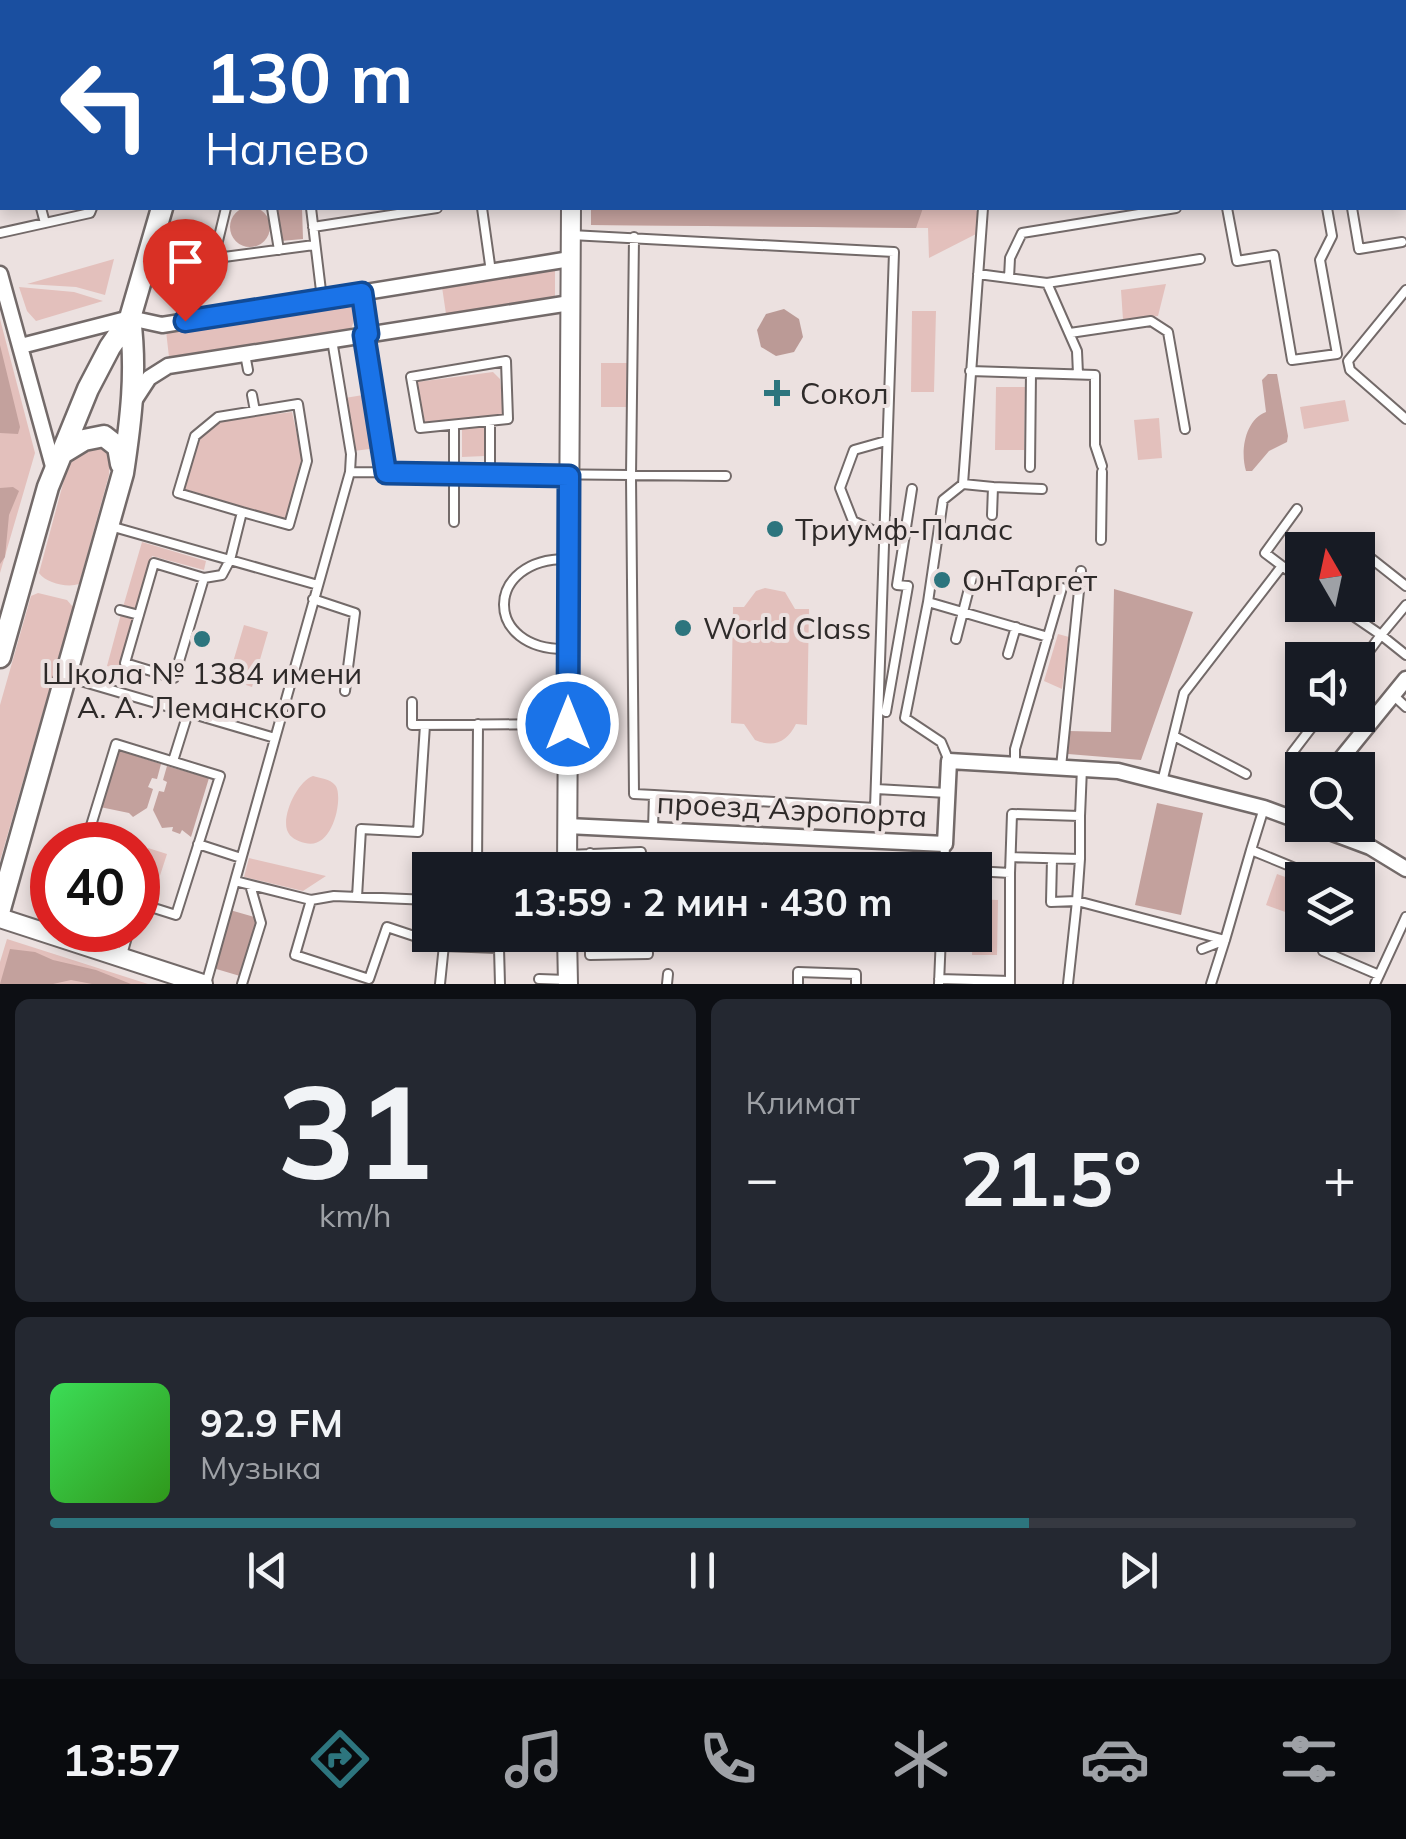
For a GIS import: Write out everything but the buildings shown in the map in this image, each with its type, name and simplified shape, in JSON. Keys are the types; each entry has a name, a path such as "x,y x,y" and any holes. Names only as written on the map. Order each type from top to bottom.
{"main road":[{"path":"0,656 58,462 88,388 130,318 161,210"},
{"path":"0,909 123,473 134,401 130,318"},
{"path":"58,462 84,440 104,436 118,447 123,473"}],"street":[{"path":"567,852 571,210"},
{"path":"21,346 130,318 162,325 570,259"},
{"path":"0,274 58,462"},
{"path":"362,293 366,335"},
{"path":"134,401 150,378 168,366 366,335 451,328 570,303"},
{"path":"1346,752 1406,678"},
{"name":"проезд Аэропорта","path":"567,826 945,844 949,760 1118,771 1285,815"},
{"path":"1356,842 1406,869"},
{"path":"0,918 205,984"},
{"path":"567,952 568,982"}],"lane":[{"path":"42,210 45,223"},
{"path":"0,233 91,210"},
{"path":"226,210 216,249 224,258 314,245"},
{"path":"272,210 278,250"},
{"path":"311,210 322,300"},
{"path":"344,210 346,222"},
{"path":"313,227 423,210"},
{"path":"482,210 491,272"},
{"path":"964,484 982,210"},
{"path":"1009,278 1010,258 1022,232 1163,210"},
{"path":"1227,210 1238,261 1274,255 1292,360 1338,354 1320,260 1332,236 1327,210"},
{"path":"1352,210 1359,248 1402,242"},
{"path":"571,235 634,237 894,252 876,808 634,794 634,237"},
{"path":"978,274 1048,284 1200,259"},
{"path":"1048,284 1077,351 1078,374"},
{"path":"1405,417 1350,370 1348,361 1406,290"},
{"path":"1070,333 1152,322 1168,332 1185,430"},
{"path":"366,335 378,396 386,473"},
{"path":"205,984 350,472 351,454 332,340"},
{"path":"246,354 248,370"},
{"path":"506,362 508,419 454,425 420,428 410,390 411,376 506,362"},
{"path":"970,371 1094,374 1094,445 1102,469 1101,540"},
{"path":"1030,467 1031,373"},
{"path":"252,395 255,411"},
{"path":"298,404 308,462 289,525 178,493 188,459 195,436 218,417 298,404"},
{"path":"490,421 490,474"},
{"path":"454,425 454,522"},
{"path":"883,535 852,520 840,488 854,450 886,440"},
{"path":"176,456 188,459"},
{"path":"350,472 726,476"},
{"path":"949,760 941,742 904,718 928,602 942,500 964,484 1042,489"},
{"path":"992,515 993,487"},
{"path":"912,490 897,585 930,588"},
{"path":"1285,568 1265,553 1296,509"},
{"path":"204,578 174,678 124,663 154,563 204,578 222,576 242,512"},
{"path":"110,526 318,585"},
{"path":"568,558 554,558 522,570 503,595 503,614 512,631 536,646 568,649"},
{"path":"1375,562 1406,586"},
{"path":"1162,782 1184,692 1282,566"},
{"path":"1061,767 1081,570"},
{"path":"956,639 972,577"},
{"path":"886,712 908,586"},
{"path":"1015,764 1062,588"},
{"path":"314,600 355,614 346,692"},
{"path":"928,602 1048,636"},
{"path":"1375,643 1406,605"},
{"path":"120,610 139,615"},
{"path":"1361,622 1406,655"},
{"path":"1008,654 1016,627"},
{"path":"68,677 275,738"},
{"path":"1392,695 1406,706"},
{"path":"412,702 412,725 568,724"},
{"path":"173,762 188,712"},
{"path":"357,897 361,828 418,832 425,724"},
{"path":"478,724 478,852"},
{"path":"1293,752 1308,732"},
{"path":"1174,736 1246,774"},
{"path":"92,822 116,744 220,776 176,916 160,911"},
{"path":"1068,984 1080,859 1082,768"},
{"path":"876,789 947,794"},
{"path":"653,829 654,795"},
{"path":"1210,984 1264,808"},
{"path":"940,952 939,982 1010,982 1012,814 1080,816"},
{"path":"198,844 241,858"},
{"path":"945,844 945,852"},
{"path":"1251,850 1285,864"},
{"path":"1011,857 1080,859"},
{"path":"1052,858 1051,902 1077,902 1225,940"},
{"path":"992,872 1010,873"},
{"path":"235,881 311,900 412,899"},
{"path":"242,984 261,923 250,885"},
{"path":"311,900 295,955 369,979 387,927 412,935"},
{"path":"1325,952 1377,980 1406,917"},
{"path":"1202,949 1225,940"},
{"path":"122,957 123,952"},
{"path":"440,984 443,952"},
{"path":"500,952 502,981"},
{"path":"590,952 590,956 648,952"},
{"path":"798,984 798,972 856,974 856,984"},
{"path":"540,980 568,982"}],"shaded area":[{"path":"241,210 259,210 270,227 264,241 250,247 236,241 230,227"},
{"path":"275,210 302,210 303,239 281,241"},
{"path":"591,210 980,213 980,232 929,258 928,228 591,225"},
{"path":"591,210 922,210 916,228 591,225"},
{"path":"114,259 105,295 76,287 27,284"},
{"path":"555,270 555,297 446,314 442,287"},
{"path":"1166,284 1158,316 1123,320 1121,290"},
{"path":"19,287 74,292 103,301 36,321 27,311"},
{"path":"350,302 355,318 351,329 169,357 166,331"},
{"path":"784,309 799,319 803,337 794,352 776,356 761,347 757,330 766,314"},
{"path":"912,311 936,311 934,392 911,392"},
{"path":"0,319 35,453 0,573"},
{"path":"0,345 20,427 18,434 0,433"},
{"path":"601,363 627,363 626,407 601,407"},
{"path":"493,372 500,379 504,415 425,423 417,382"},
{"path":"1268,374 1277,374 1287,442 1269,451 1252,471 1246,471 1246,437 1253,422 1266,412 1262,380"},
{"path":"996,387 1025,387 1024,450 995,450"},
{"path":"369,394 377,448 354,451 345,398"},
{"path":"1345,400 1349,421 1304,429 1300,407"},
{"path":"292,412 302,457 286,520 185,489 199,438 220,421"},
{"path":"1159,418 1162,458 1138,460 1134,420"},
{"path":"486,425 485,456 462,457 462,428"},
{"path":"101,446 110,456 109,475 79,584 52,582 39,573 68,465 82,451"},
{"path":"13,487 19,491 9,515 5,557 0,564 0,488"},
{"path":"142,542 206,561 204,570 152,556 136,611 123,607"},
{"path":"765,588 785,592 795,609 809,609 807,725 796,724 784,739 774,743 755,740 744,724 731,723 733,607 744,607 756,591"},
{"path":"1114,589 1193,612 1141,760 1068,754 1069,731 1111,732"},
{"path":"38,593 67,600 73,607 0,861 0,705 31,596"},
{"path":"121,614 134,618 120,665 134,669 133,673 107,666"},
{"path":"244,625 268,632 252,687 228,679"},
{"path":"1058,634 1069,637 1062,689 1044,681"},
{"path":"118,750 161,764 157,779 152,778 148,787 153,789 147,808 133,817 100,807"},
{"path":"167,766 209,778 191,837 182,830 180,834 172,831 173,827 162,828 153,810 159,791 164,792 167,782 163,780"},
{"path":"313,776 335,785 337,809 323,839 305,843 288,833 286,823 297,791"},
{"path":"1157,803 1203,813 1181,915 1135,905"},
{"path":"160,852 167,854 160,876"},
{"path":"249,858 326,876 303,891 244,877"},
{"path":"1277,874 1285,877 1285,912 1266,905"},
{"path":"992,900 998,900 997,955 972,955 992,952"},
{"path":"230,910 258,918 240,976 213,968"},
{"path":"7,939 30,946 30,952 48,952 148,984 0,984 0,962"},
{"path":"10,949 35,952 131,984 71,980 0,984"}],"place":[{"name":"Сокол","path":"777,393"},
{"name":"Триумф-Палас","path":"775,529"},
{"name":"ОнТаргет","path":"942,580"},
{"name":"World Class","path":"683,628"},
{"name":"Школа № 1384 имени А. А. Леманского","path":"202,639"}],"route":[{"path":"185,321 362,293 368,334 364,335 386,473 569,476 568,724"}]}
